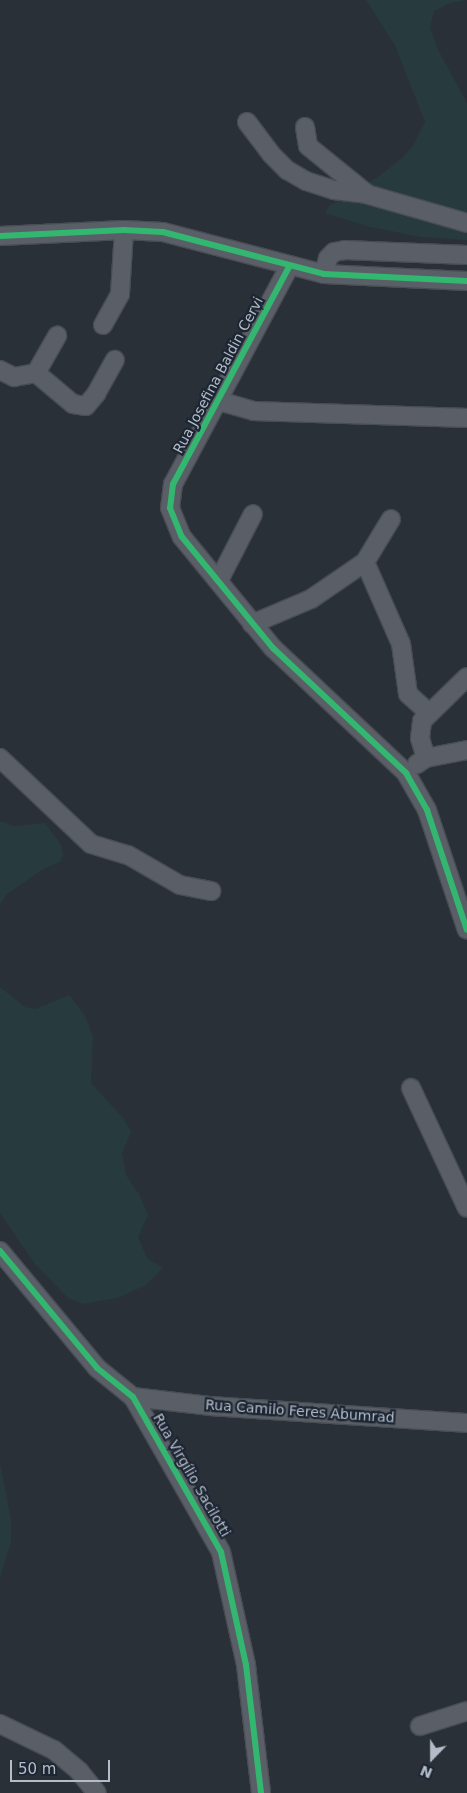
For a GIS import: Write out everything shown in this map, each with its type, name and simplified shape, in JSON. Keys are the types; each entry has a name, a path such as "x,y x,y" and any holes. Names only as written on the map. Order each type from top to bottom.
{"street":[{"path":"247,122 270,154 287,170 334,190 366,194 467,223"},
{"path":"305,127 308,146 366,194"},
{"path":"0,236 124,230 163,232 289,267 324,274 467,281"},
{"path":"103,325 120,294 124,230"},
{"path":"324,274 328,258 334,252 345,250 467,255"},
{"name":"Rua Josefina Baldin Cervi","path":"219,580 182,537 174,522 170,496 289,267"},
{"path":"36,373 57,336"},
{"path":"36,373 73,404 86,406 115,360"},
{"path":"0,370 14,377 36,373"},
{"path":"219,401 254,411 467,418"},
{"path":"253,514 219,580 252,624 293,669 383,748 406,773 427,810 467,930"},
{"path":"252,624 310,599 365,562 391,518"},
{"path":"365,562 401,644 406,688 413,699 428,712"},
{"path":"426,758 420,729 428,712 467,677"},
{"path":"406,773 426,758 467,750"},
{"path":"0,758 91,844 128,855 180,884 211,891"},
{"path":"411,1088 467,1208"},
{"name":"Rua Virgílio Sacilotti","path":"0,1251 97,1368 133,1397 221,1552 246,1665 261,1793"},
{"name":"Rua Camilo Feres Abumrad","path":"133,1397 212,1406 467,1423"},
{"path":"420,1726 467,1711"},
{"path":"0,1724 54,1750 92,1791"}],"green space":[{"path":"366,0 467,0 450,3 434,11 430,28 437,48 467,103 467,240 420,237 366,226 325,213 329,206 378,177 402,158 413,146 425,122 395,45"},
{"path":"0,821 14,826 45,823 61,845 63,855 60,862 43,869 7,894 0,904"},
{"path":"0,987 25,1007 36,1009 69,995 85,1016 93,1036 91,1083 124,1119 131,1132 122,1153 126,1175 139,1194 148,1215 138,1237 147,1258 163,1268 146,1285 117,1298 84,1304 68,1298 35,1264 0,1213"},
{"path":"0,1463 11,1520 11,1542 0,1578"}],"cycle path":[{"path":"0,236 124,230 163,232 324,274 467,281"},
{"path":"289,267 173,484 170,508 182,537 273,648 406,773 427,810 467,930"},
{"path":"0,1251 97,1368 133,1397 221,1552 246,1665 261,1793"}]}
